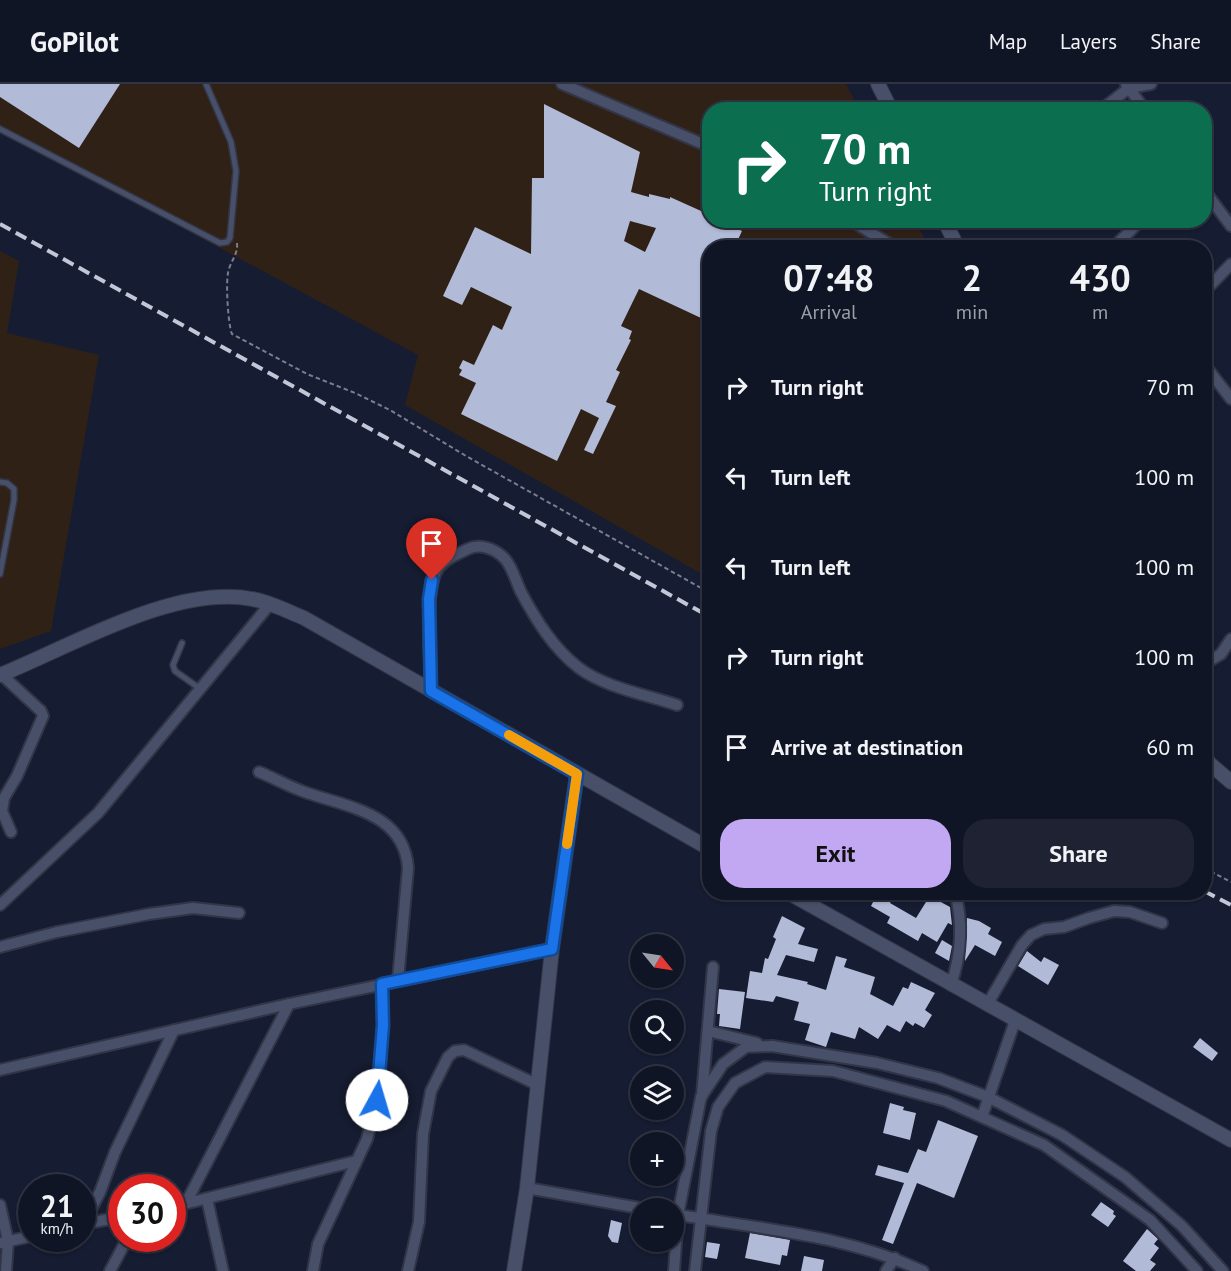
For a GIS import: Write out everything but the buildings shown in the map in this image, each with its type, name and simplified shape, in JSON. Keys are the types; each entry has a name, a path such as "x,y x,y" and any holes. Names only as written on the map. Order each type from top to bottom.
{"street":[{"path":"562,84 702,144"},
{"path":"878,84 887,102"},
{"path":"1110,102 1128,86 1151,84"},
{"path":"1128,86 1139,102"},
{"path":"1212,201 1231,226"},
{"path":"863,228 883,240"},
{"path":"1121,240 1133,228"},
{"path":"1212,284 1231,264"},
{"path":"1212,374 1231,399"},
{"path":"431,691 429,599 432,580 438,568 448,559 472,547 488,547 505,559 541,627 565,656 580,669 610,684 677,705"},
{"path":"11,832 2,811 4,798 17,776 43,716 41,711 1,675 93,633 166,606 204,599 250,598 304,618 702,844"},
{"path":"0,905 98,813 270,604"},
{"path":"1212,659 1221,654 1231,639"},
{"path":"1212,766 1231,782"},
{"path":"260,772 303,792 359,809 384,823 400,837 407,853 408,867 398,980"},
{"path":"514,1271 527,1188 552,949 577,774"},
{"path":"801,900 1231,1140"},
{"path":"951,985 957,968 959,948 960,911 957,900"},
{"path":"0,947 57,932 149,914 193,908 239,913"},
{"path":"987,1005 1022,945 1031,935 1044,929 1064,927 1114,911 1130,912 1162,922"},
{"path":"0,1070 398,980 552,949"},
{"path":"679,1198 701,1097 713,967"},
{"path":"313,1271 318,1244 367,1139 377,1100 383,1025 382,984"},
{"path":"186,1203 289,1004"},
{"path":"982,1117 1015,1021"},
{"path":"96,1199 115,1152 174,1030"},
{"path":"708,1031 772,1046 876,1063 938,1078 988,1097 1062,1135 1125,1177 1182,1226 1223,1271"},
{"path":"701,1097 723,1064 746,1047 772,1046"},
{"path":"408,1271 419,1222 423,1134 427,1112 431,1091 448,1057 455,1051 464,1050 538,1085"},
{"path":"833,1071 836,1056"},
{"path":"695,1271 711,1131 718,1107 735,1083 765,1067 833,1071 946,1101 1044,1145 1150,1220 1197,1271"},
{"path":"186,1203 356,1161"},
{"path":"527,1188 630,1206"},
{"path":"207,1199 223,1271"},
{"path":"0,1205 6,1271"},
{"path":"684,1216 814,1235 895,1258 923,1271"},
{"path":"110,1271 120,1252"},
{"path":"674,1271 675,1252"},
{"path":"886,1271 895,1258"}],"lane":[{"path":"0,129 220,243 227,242 230,238 236,171 231,142 206,84"},
{"path":"0,482 7,483 14,489 14,500 0,574"},
{"path":"182,643 173,665 175,671 201,689"}],"path":[{"path":"230,238 236,240 238,244 234,261 227,272 228,311 232,334 308,374 356,393 390,410 466,456 702,589"},
{"path":"1212,872 1231,882"}],"shaded area":[{"path":"0,84 846,84 855,102 702,102 702,228 919,228 925,240 702,240 702,574 405,405 418,355 0,129"},
{"path":"0,251 19,261 7,333 99,355 51,631 0,649"}],"railway":[{"path":"0,224 702,613"},
{"path":"1212,895 1231,905"}],"slow traffic":[{"path":"509,735 577,774 567,844"}],"route":[{"path":"377,1100 383,1025 382,984 552,949 577,774 431,691 429,599 432,580"}]}
